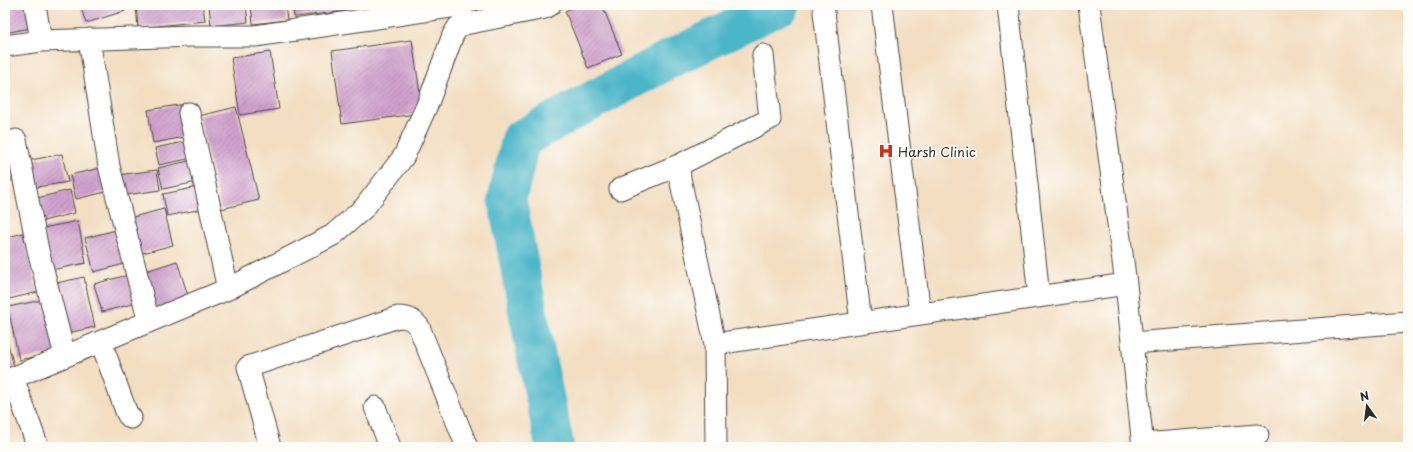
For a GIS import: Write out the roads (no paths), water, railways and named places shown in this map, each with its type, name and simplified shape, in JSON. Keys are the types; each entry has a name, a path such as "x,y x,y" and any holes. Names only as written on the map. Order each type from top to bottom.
{"street":[{"path":"35,5 41,41"},
{"path":"5,46 41,41 89,39 255,36 465,11 545,8 550,5"},
{"path":"882,5 920,314"},
{"path":"1008,5 1039,297"},
{"path":"1089,5 1126,284 1143,446 1258,435"},
{"path":"38,447 9,379 228,289 333,235 364,208 404,156 428,103 453,35 465,11"},
{"path":"824,12 861,323"},
{"path":"89,39 109,166 149,322"},
{"path":"620,189 679,165 770,119 763,55"},
{"path":"189,113 228,289"},
{"path":"16,140 38,250 65,356"},
{"path":"679,165 680,178 715,344 716,447"},
{"path":"715,344 1126,284"},
{"path":"270,447 248,367 386,320 408,317 419,327 467,447"},
{"path":"1132,343 1408,322"},
{"path":"101,342 126,411 131,418"},
{"path":"375,407 390,447"}],"waterway":[{"path":"555,447 507,199 521,139 666,61 781,5"}],"place":[{"name":"Harsh Clinic","path":"886,151"}]}
